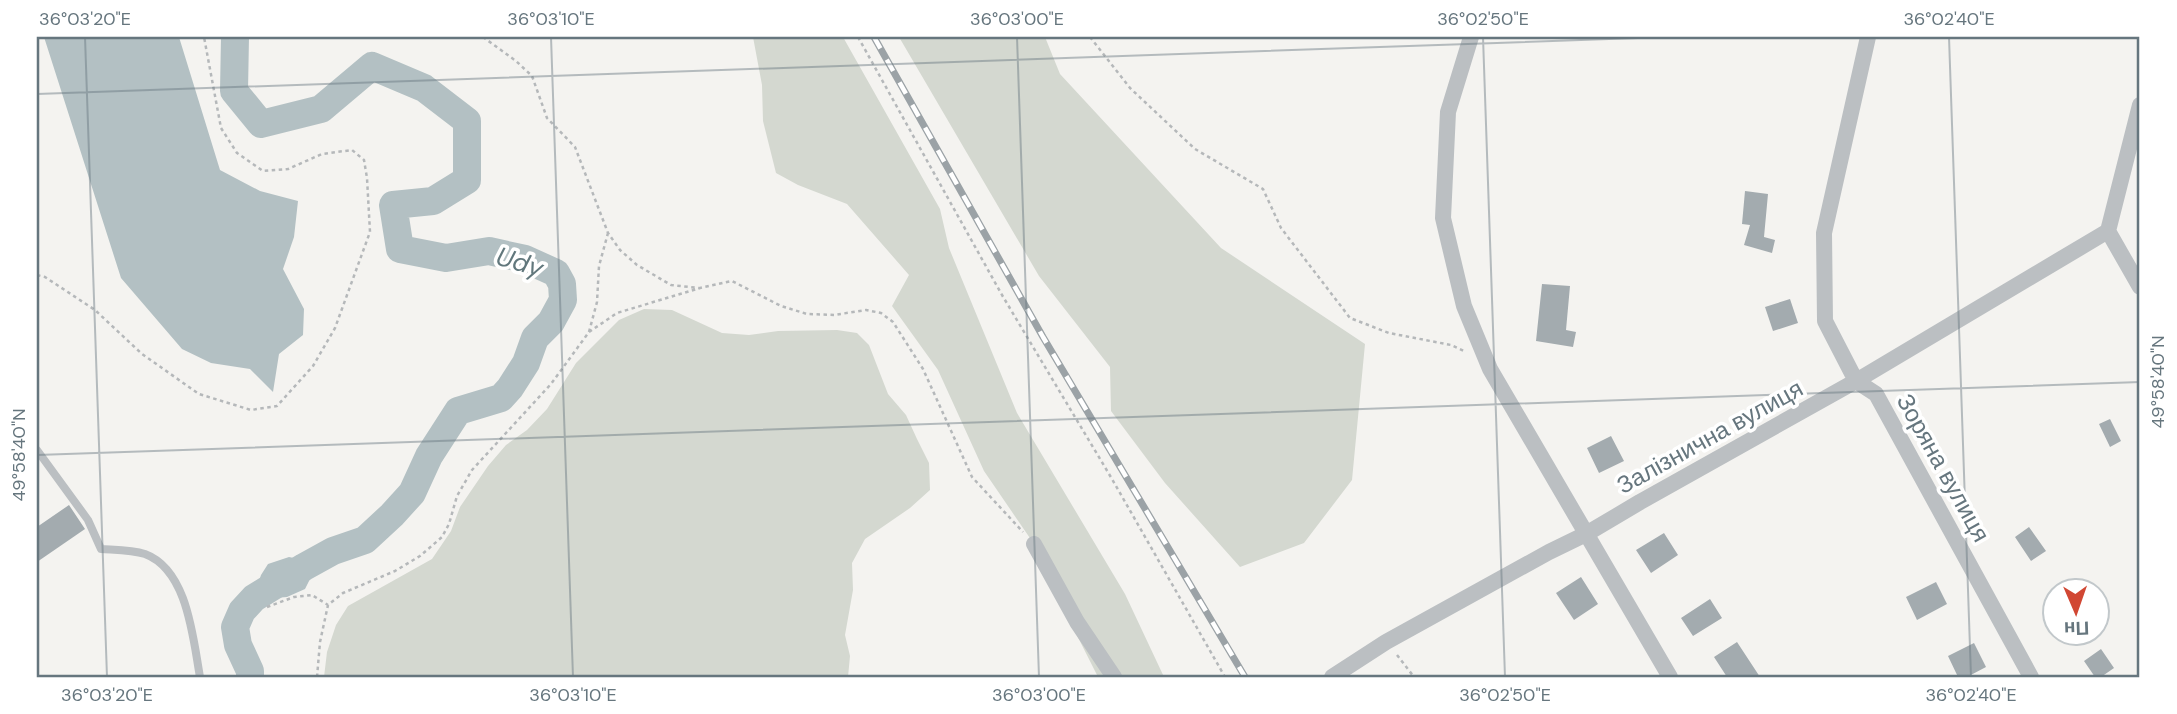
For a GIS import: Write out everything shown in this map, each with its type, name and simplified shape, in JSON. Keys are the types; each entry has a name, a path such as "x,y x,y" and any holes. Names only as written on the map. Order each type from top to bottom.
{"street":[{"path":"1471,37 1448,112 1443,218 1464,306 1490,369 1670,677"},
{"name":"Зоряна вулиця","path":"1868,37 1824,233 1825,321 1856,381 1876,394 2031,677"},
{"path":"2140,105 2108,231 2140,287"},
{"name":"Залізнична вулиця","path":"1332,677 1387,642 1586,534 1856,381 2108,231"},
{"path":"1034,544 1077,622 1114,677"}],"lane":[{"path":"37,450 88,520 102,549 145,554 161,565 172,578 184,598 200,677"}],"path":[{"path":"37,275 45,277 95,310 142,354 199,394 251,410 277,406 313,366 335,328 370,232 364,160 352,150 322,155 288,169 263,171 237,153 221,128 204,37"},
{"path":"483,37 532,76 547,118 575,147 608,233 620,250 637,265 671,285 700,288"},
{"path":"858,37 1002,295 1119,490 1225,677"},
{"path":"1090,37 1130,88 1195,149 1263,189 1281,228 1350,318 1389,333 1451,345 1483,361 1490,369"},
{"path":"589,332 597,302 599,266 608,233"},
{"path":"317,677 323,621 328,605 343,593 396,570 420,556 442,537 449,524 457,496 472,470 551,384 589,332 617,313 732,281 781,306 807,314 866,310 881,313 892,322 923,369 972,477 1034,544"},
{"path":"267,607 293,597 312,595 328,605"},
{"path":"1387,642 1413,677"}],"shaded area":[{"path":"44,37 179,37 220,170 260,191 298,201 294,237 283,269 304,309 303,335 279,354 273,392 250,369 211,363 182,349 121,278"},
{"path":"753,37 843,37 940,209 949,248 1017,413 1125,594 1164,677 1098,677 1038,558 1034,544 984,471 938,370 892,306 909,275 847,204 798,185 776,173 763,121 762,85"},
{"path":"899,37 1045,37 1060,74 1221,248 1365,344 1352,480 1304,543 1240,567 1165,483 1111,411 1110,367 1039,276"},
{"path":"644,309 672,310 722,333 749,335 778,331 837,330 857,333 869,345 888,394 906,415 929,463 930,490 910,508 865,539 852,563 853,590 845,635 850,656 848,677 324,677 327,652 336,625 348,606 432,559 451,531 460,507 488,466 506,445 527,430 547,409 576,363 619,320"},
{"path":"289,557 313,562 311,577 305,589 242,611 268,564"}],"building":[{"path":"1745,191 1768,194 1764,237 1775,240 1772,253 1744,245 1750,225 1742,224"},
{"path":"1542,284 1570,286 1566,330 1576,332 1573,347 1536,341"},
{"path":"1790,299 1798,323 1773,331 1765,307"},
{"path":"2110,419 2121,441 2110,447 2099,424"},
{"path":"1611,436 1624,461 1599,473 1587,448"},
{"path":"69,505 85,529 37,562 37,527"},
{"path":"2029,527 2046,551 2031,561 2015,537"},
{"path":"1664,533 1678,555 1651,573 1636,550"},
{"path":"1581,577 1598,604 1574,620 1556,593"},
{"path":"1936,582 1947,604 1917,620 1906,597"},
{"path":"1710,599 1722,618 1693,636 1681,618"},
{"path":"1737,642 1760,677 1727,677 1714,657"},
{"path":"1974,643 1986,667 1967,677 1958,677 1948,656"},
{"path":"2101,649 2114,668 2101,677 2095,677 2084,661"}],"waterway":[{"name":"Udy","path":"235,37 234,91 261,124 321,109 372,66 424,88 467,121 467,180 433,201 393,205 400,249 446,258 489,251 525,259 556,273 562,284 563,300 551,322 535,338 526,363 510,388 501,398 458,411 429,456 412,493 392,515 365,540 333,551 304,567 254,598 242,611 235,627 238,645 250,671 250,677"}],"railway":[{"path":"874,37 1043,337 1245,677"}]}
